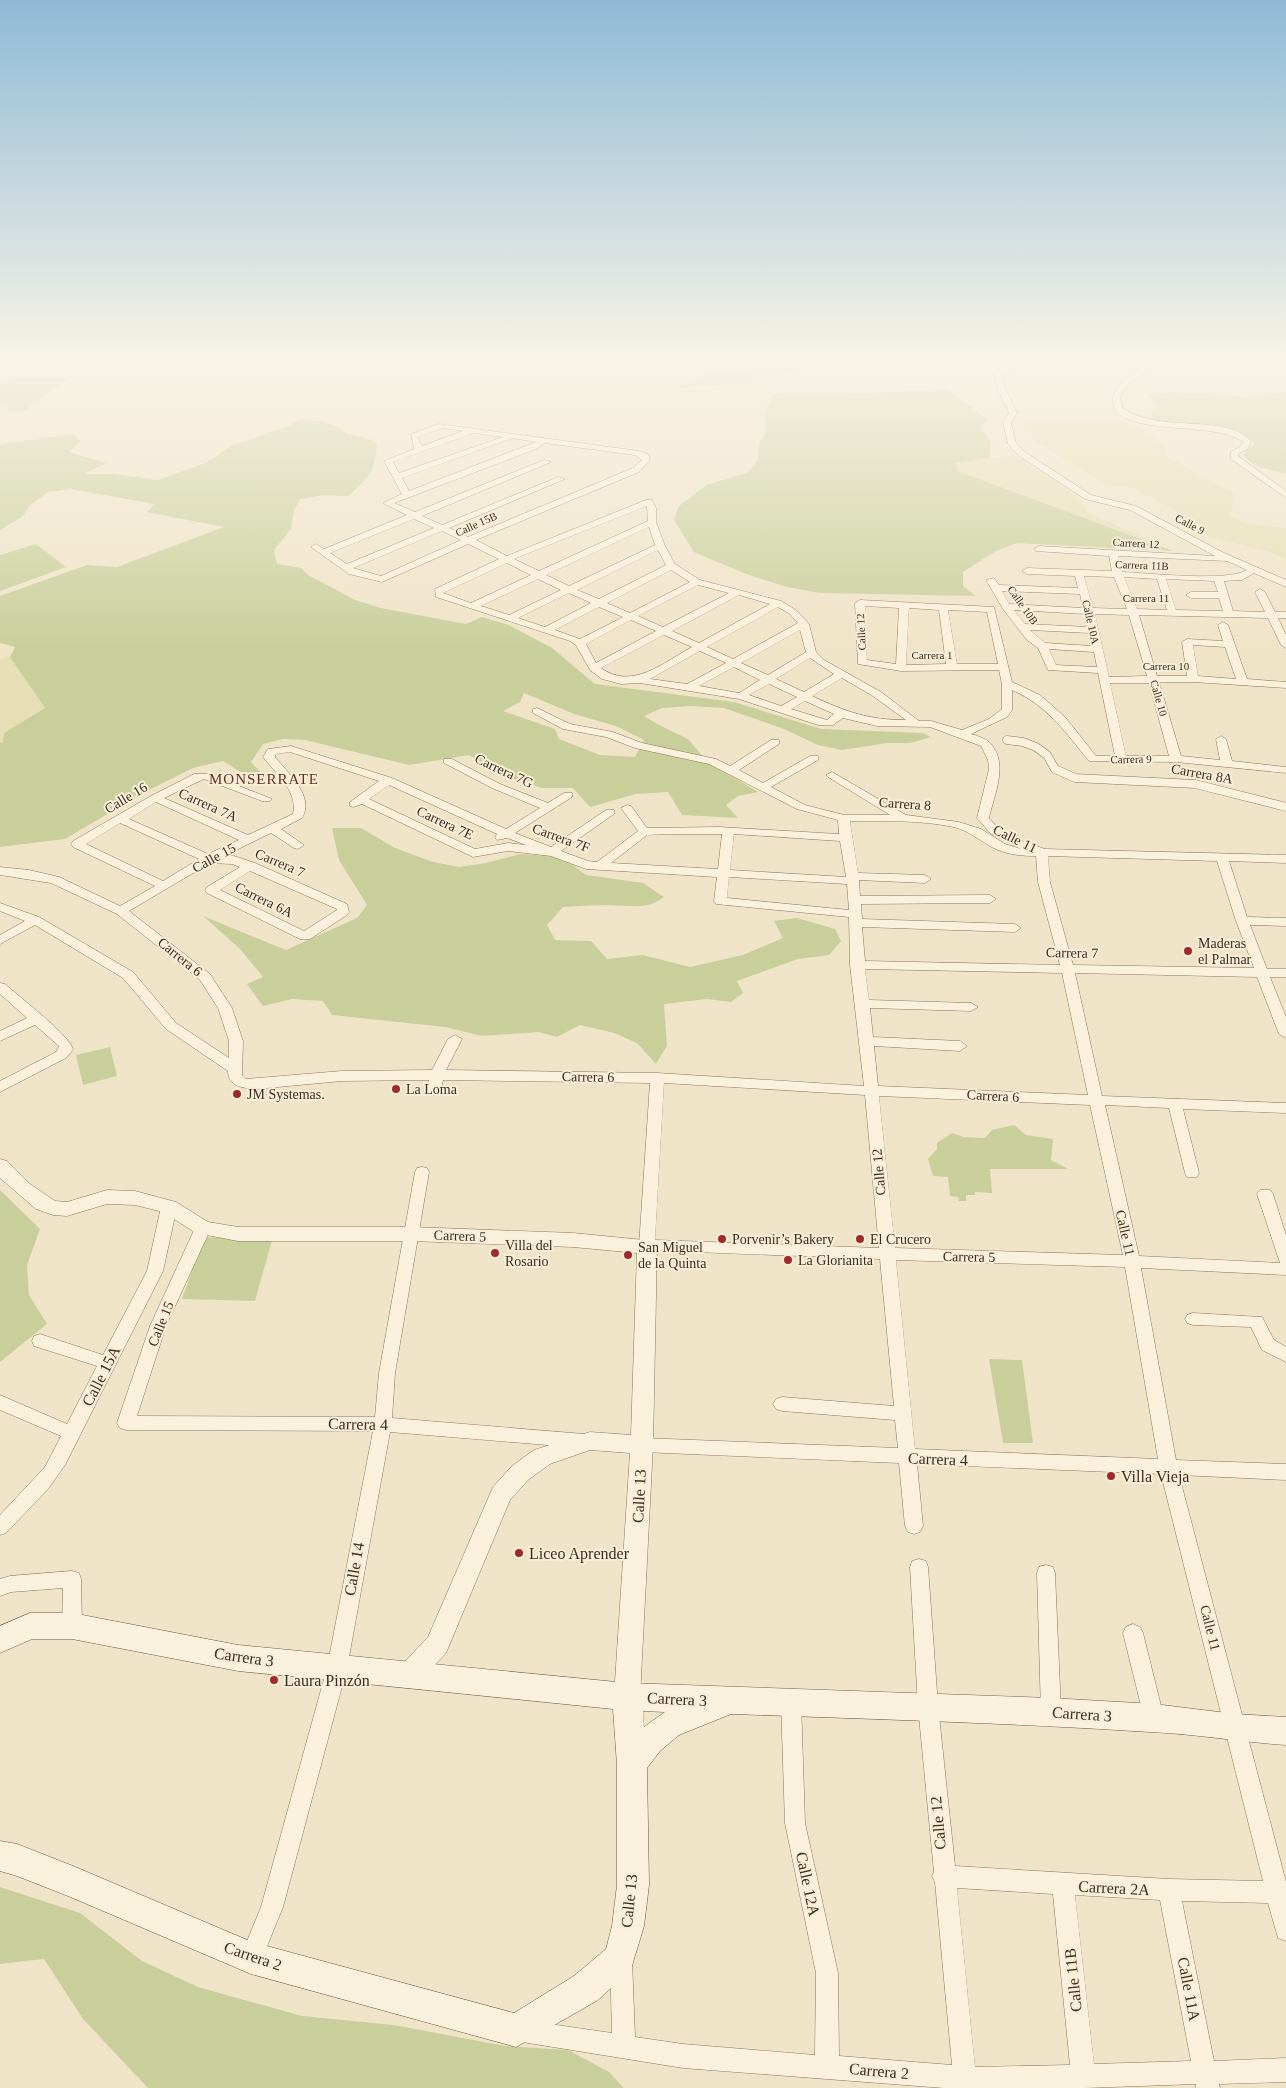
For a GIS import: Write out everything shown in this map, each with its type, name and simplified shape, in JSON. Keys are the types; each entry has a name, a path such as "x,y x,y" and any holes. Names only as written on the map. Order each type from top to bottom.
{"main road":[{"path":"0,1640 30,1626 72,1626"},
{"name":"Carrera 3","path":"72,1626 238,1658 627,1697 733,1702 928,1706 1051,1712 1154,1718 1235,1728 1286,1731"},
{"name":"Calle 13","path":"620,1958 628,1926 633,1886 632,1765 627,1697"},
{"path":"632,1765 643,1746 661,1729 681,1718 733,1702"},
{"name":"Carrera 2","path":"0,1856 17,1860 73,1882 251,1958 516,2030"},
{"path":"516,2030 586,1988 620,1958"}],"street":[{"path":"400,456 388,461 407,495"},
{"path":"397,477 455,456"},
{"path":"506,456 387,503 468,540 568,590 700,647 842,714 877,724 915,722"},
{"path":"542,456 561,479"},
{"name":"Calle 15B","path":"346,568 366,577 382,579 468,540 561,479 636,470 646,460 645,456"},
{"name":"Calle 9","path":"1026,456 1088,497 1133,508 1232,560 1286,584"},
{"path":"1234,456 1286,495"},
{"path":"561,479 346,568 320,549 414,516 561,479"},
{"path":"842,714 829,723 818,722 741,696 640,680 621,681 606,677 594,668 580,643 574,639 512,617 439,595 438,591 507,559 649,502 652,508 652,522 660,546 671,566 697,582 778,603 792,612 804,624 811,653 820,662 844,673 915,722"},
{"path":"472,606 652,522"},
{"path":"512,617 660,546"},
{"name":"Carrera 12","path":"1039,549 1232,560"},
{"name":"Calle 10","path":"1114,553 1118,575 1133,611 1176,759"},
{"path":"548,629 671,566"},
{"name":"Carrera 11B","path":"1027,570 1218,578 1242,577 1255,569"},
{"name":"Calle 10A","path":"1079,573 1094,630 1121,758"},
{"path":"1161,577 1172,611"},
{"path":"1218,578 1229,613"},
{"path":"580,643 697,582"},
{"name":"Calle 10B","path":"1052,668 1038,641 1006,607 993,584 1084,591"},
{"path":"594,668 738,592"},
{"path":"1260,592 1286,645"},
{"path":"1191,595 1224,595"},
{"name":"Calle 12","path":"862,662 860,602 904,605"},
{"path":"640,680 778,603"},
{"path":"900,668 904,605 991,609 1007,684 1007,710 1004,715 963,734"},
{"path":"944,607 952,668"},
{"name":"Carrera 11","path":"1006,607 1089,611 1286,614"},
{"path":"690,687 804,624"},
{"path":"1222,625 1242,681"},
{"path":"1023,627 1094,630"},
{"path":"1038,641 1098,648"},
{"path":"1193,679 1187,642 1229,644"},
{"path":"741,696 811,653"},
{"name":"Carrera 1","path":"862,662 900,668 1002,667"},
{"name":"Carrera 10","path":"1052,668 1102,675 1242,681 1286,685"},
{"path":"784,709 844,673"},
{"name":"Carrera 9","path":"1007,684 1036,697 1071,729 1089,756 1100,760 1121,758 1176,759 1286,770"},
{"name":"Carrera 8","path":"537,711 561,725 609,734 639,746 712,761 801,807 844,818 904,818 967,828 977,831 1008,850 1286,859"},
{"name":"Calle 11","path":"915,722 931,724 963,734 985,744 994,760 995,768 983,818 988,826 1017,843 1042,852 1044,882 1067,968 1132,1261 1168,1466 1235,1728 1282,1892 1286,1930"},
{"name":"Carrera 8A","path":"1007,740 1025,741 1036,745 1050,758 1056,769 1075,778 1178,782 1286,807"},
{"path":"1221,740 1227,765"},
{"path":"732,770 775,742"},
{"name":"Carrera 7F","path":"278,749 291,749 388,780 575,863 599,866 852,879"},
{"name":"Calle 15","path":"121,911 208,859 298,816 301,804 296,791 269,757 272,751 278,749"},
{"path":"762,788 814,758"},
{"name":"Carrera 7G","path":"448,762 496,786 548,807"},
{"path":"832,775 904,818"},
{"name":"Calle 16","path":"165,886 77,844 191,777 205,776 266,799"},
{"name":"Carrera 7E","path":"388,780 357,802 473,853 508,848 551,852"},
{"path":"473,853 507,834 568,795"},
{"name":"Carrera 7A","path":"154,798 249,840"},
{"path":"627,808 644,832"},
{"path":"551,852 610,812"},
{"name":"Calle 12","path":"844,818 843,838 852,879 857,965 872,1091 914,1526"},
{"name":"Carrera 7","path":"120,819 208,859 234,860 251,866 343,907 343,912 305,936"},
{"path":"273,829 298,845"},
{"path":"599,866 644,832 670,830 728,831 843,838"},
{"path":"728,831 720,901 1015,928"},
{"path":"1222,858 1242,921 1286,1034"},
{"name":"Carrera 6A","path":"251,866 211,890 305,936"},
{"name":"Carrera 6","path":"0,871 29,874 55,880 121,911 205,977 225,1008 236,1041 235,1076 242,1083 256,1084 342,1076 437,1075 657,1078 872,1091 1286,1108"},
{"path":"852,879 925,879"},
{"path":"854,912 990,899"},
{"path":"0,907 35,920 128,975 171,1026 234,1068"},
{"path":"0,940 35,920"},
{"path":"1242,921 1286,922"},
{"name":"Carrera 7","path":"857,965 1261,971 1286,973"},
{"path":"0,1087 61,1055 66,1050 66,1045 38,1018 1,989"},
{"path":"863,1004 971,1007"},
{"path":"0,1037 38,1018"},
{"path":"434,1090 437,1075 455,1039"},
{"path":"866,1041 960,1046"},
{"name":"Calle 13","path":"627,1697 642,1445 647,1246 657,1078"},
{"path":"1175,1104 1192,1173"},
{"path":"0,1166 23,1189 43,1204 53,1208 67,1209 107,1198 135,1198 169,1207 203,1228"},
{"name":"Calle 14","path":"251,1958 272,1907 337,1668 365,1511 383,1424 387,1373 422,1172"},
{"path":"1265,1194 1286,1259"},
{"name":"Calle 15A","path":"1,1524 48,1477 67,1448 71,1433 155,1271 169,1207"},
{"name":"Calle 15","path":"126,1423 158,1326 203,1228"},
{"name":"Carrera 5","path":"203,1228 238,1234 411,1234 887,1256 1132,1261 1286,1269"},
{"path":"1193,1319 1256,1321 1268,1346 1286,1355"},
{"path":"40,1341 108,1363"},
{"path":"0,1402 71,1433"},
{"path":"782,1404 902,1414"},
{"name":"Carrera 4","path":"126,1423 383,1424 642,1445 906,1458 1168,1466 1286,1472"},
{"name":"Carrera 4","path":"408,1676 437,1644 501,1494 520,1473 542,1457 590,1441"},
{"name":"Calle 12","path":"919,1567 928,1706 943,1876 965,2078"},
{"path":"1046,1573 1051,1712"},
{"path":"0,1588 10,1584 72,1579 72,1626"},
{"path":"1133,1633 1154,1718"},
{"name":"Calle 12A","path":"791,1702 795,1823 827,1973 827,2066"},
{"name":"Carrera 2A","path":"943,1876 1063,1885 1169,1890 1282,1892"},
{"name":"Calle 11B","path":"1063,1885 1096,2080"},
{"name":"Calle 11A","path":"1169,1890 1207,2080"},
{"path":"620,1958 624,2047"},
{"name":"Carrera 2","path":"516,2030 683,2056 965,2078 999,2084 1096,2080 1207,2080 1286,2070"}],"shaded area":[{"path":"1016,456 1081,499 1087,512 1173,551 957,471 955,463"},
{"path":"1060,456 1167,456 1235,494 1229,515 1246,524 1286,528 1286,559 1267,551 1211,537 1186,527 1178,520 1175,510 1133,488 1104,483"},
{"path":"10,657 45,708 4,733 3,742 0,743 0,659"}],"green space":[{"path":"0,456 84,456 106,463 84,474 115,474 158,480 208,462 216,456 375,456 372,469 365,480 348,496 324,495 300,499 294,510 291,529 274,550 277,564 301,568 308,575 355,600 381,608 466,624 482,617 509,625 552,648 595,684 734,702 821,729 923,733 931,737 910,743 887,743 842,750 818,745 784,729 724,708 690,706 662,708 644,716 688,739 706,760 758,792 738,796 726,805 738,818 682,815 668,792 636,794 590,807 573,788 542,788 504,776 469,755 409,765 305,740 283,739 263,744 251,762 263,775 247,776 223,761 193,768 145,792 65,839 0,847 0,743 3,742 4,733 45,708 10,657 15,647 0,643 0,596 87,565 117,567 224,527 147,512 155,504 70,489 48,492 30,505 22,517 0,530","holes":["524,693 574,714 616,726 644,740 635,757 600,755 559,739 555,729 503,711 520,702"]},
{"path":"758,456 989,456 956,463 957,471 1173,551 1017,543 994,552 963,572 963,586 976,596 820,593 787,587 746,574 694,552 674,520 679,506 708,484 747,473 758,460"},
{"path":"1244,456 1286,456 1286,474 1258,466 1248,461"},
{"path":"36,544 66,567 0,591 0,555"},
{"path":"332,828 361,828 395,848 433,862 459,867 486,863 520,854 551,856 573,865 586,875 643,883 664,897 643,906 601,905 563,907 547,925 555,940 591,941 607,959 643,955 690,967 743,955 783,938 774,921 797,918 835,929 841,941 829,955 798,959 737,981 743,993 731,1002 707,999 664,1004 667,1046 656,1064 637,1043 614,1033 580,1025 557,1037 538,1032 482,1036 445,1027 332,1015 323,1001 292,999 263,1006 247,984 263,977 240,949 203,916 286,950 357,918 367,905 339,860"},
{"path":"110,1047 117,1076 83,1085 76,1055"},
{"path":"1014,1125 1026,1135 1053,1139 1051,1160 1068,1169 990,1169 992,1193 975,1192 975,1195 966,1195 966,1201 959,1201 958,1197 950,1196 948,1177 933,1176 928,1159 937,1149 937,1143 952,1133 963,1137 985,1138 992,1130"},
{"path":"0,1190 40,1229 27,1265 29,1295 47,1324 0,1362"},
{"path":"204,1237 272,1240 255,1301 182,1299"},
{"path":"989,1359 1022,1360 1033,1443 1003,1443"},
{"path":"0,1887 80,1913 142,1961 198,1987 302,2016 394,2025 505,2046 568,2050 609,2072 624,2088 148,2088 83,2019 44,1959 0,1964"}],"place":[{"name":"Maderas el Palmar","path":"1188,951"},
{"name":"La Loma","path":"396,1089"},
{"name":"JM Systemas.","path":"237,1094"},
{"name":"Porvenir’s Bakery","path":"722,1239"},
{"name":"El Crucero","path":"860,1239"},
{"name":"Villa del Rosario","path":"495,1253"},
{"name":"San Miguel de la Quinta","path":"628,1255"},
{"name":"La Glorianita","path":"788,1260"},
{"name":"Villa Vieja","path":"1111,1476"},
{"name":"Liceo Aprender","path":"519,1553"},
{"name":"Laura Pinzón","path":"274,1680"}],"district":[{"name":"MONSERRATE","path":"264,779"}]}
